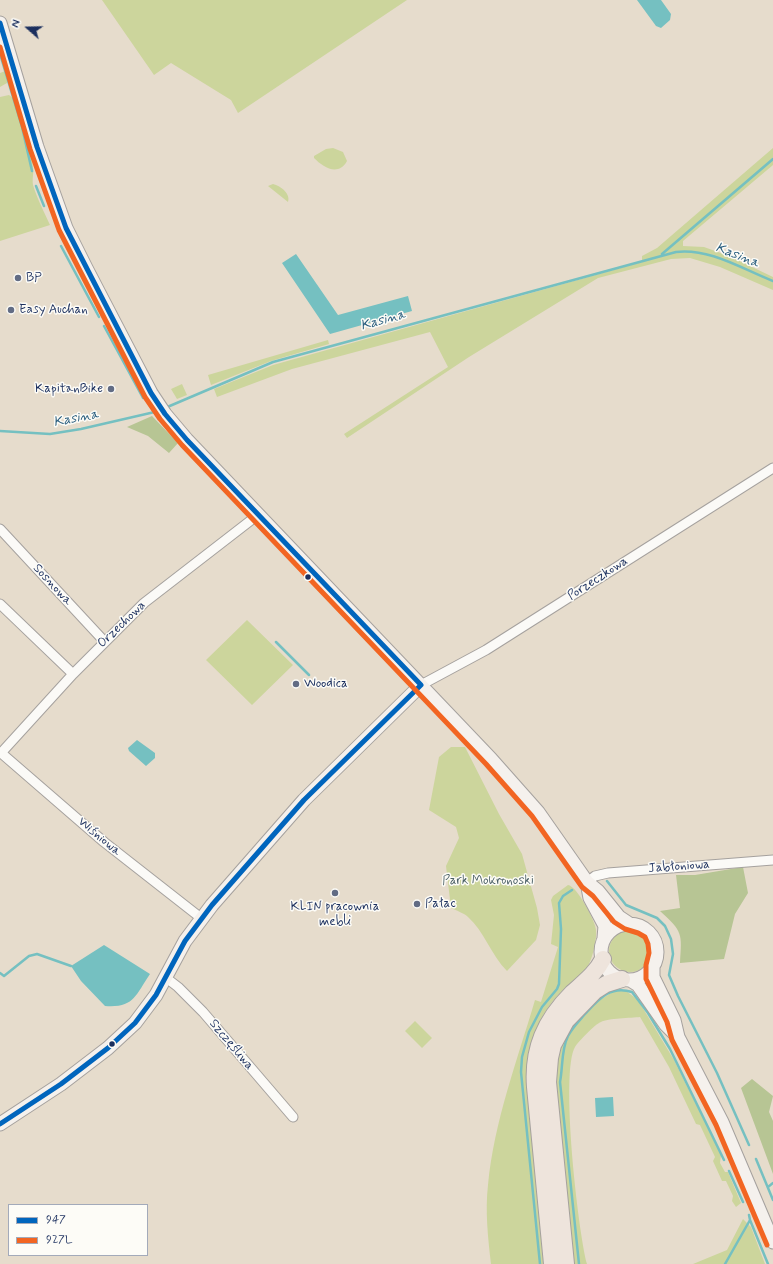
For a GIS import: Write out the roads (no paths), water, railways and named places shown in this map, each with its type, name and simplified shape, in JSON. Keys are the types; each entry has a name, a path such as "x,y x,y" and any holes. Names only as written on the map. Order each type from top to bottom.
{"highway":[{"path":"552,1264 534,1087 535,1060 540,1038 554,1014 596,971 603,959"},
{"path":"566,1264 548,1082 550,1058 558,1034 574,1011 606,984 626,980"}],"main road":[{"path":"0,23 37,146 64,222 86,268 160,406 187,440 421,685 538,812 587,882 598,891 619,918 628,923 641,926 650,932 655,942 656,953 653,966 653,977 674,1020 678,1037 722,1122 758,1203 773,1242"},
{"path":"0,1124 61,1084 124,1034 143,1014 156,996 185,941 201,918 304,800 421,685"},
{"path":"587,882 590,898 605,926 601,950 606,968 612,975 638,985 666,1025 678,1037"},
{"path":"604,938 613,928 628,923"},
{"path":"626,980 640,978 649,972 653,966"}],"street":[{"name":"Porzeczkowa","path":"421,685 486,650 773,468"},
{"name":"Orzechowa","path":"0,752 104,641 150,597 259,514"},
{"name":"Sosnowa","path":"0,529 104,641"},
{"path":"0,604 73,674"},
{"name":"Wiśniowa","path":"0,752 104,842 201,918"},
{"name":"Jabłoniowa","path":"587,882 595,876 608,873 773,860"},
{"name":"Szczęśliwa","path":"165,977 178,987 203,1012 293,1117"}],"water":[{"path":"637,0 661,0 671,14 670,20 661,28 656,26"},
{"path":"296,254 338,315 408,296 412,311 330,334 282,263"},
{"path":"137,740 155,753 155,758 146,766 129,751 128,748"},
{"path":"104,945 150,974 137,994 128,1003 115,1006 105,1006 81,981 71,966"},
{"path":"613,1097 614,1116 596,1117 595,1098"}],"waterway":[{"path":"0,54 22,127 32,171"},
{"path":"662,254 773,159"},
{"path":"36,186 44,206"},
{"path":"61,246 99,317"},
{"name":"Kasina","path":"165,408 273,362 676,252 701,253 713,256 726,260 773,281"},
{"path":"104,326 143,398"},
{"name":"Kasina","path":"0,431 50,434 81,429 159,411"},
{"path":"276,642 309,675"},
{"path":"607,881 626,905 657,918 665,926 671,939 673,954 669,975 717,1073 749,1145"},
{"path":"540,1264 521,1072 522,1057 529,1032 542,1007 557,989 559,984 561,929 559,903 563,896 572,890"},
{"path":"0,973 4,976 29,956 37,954 71,966"},
{"path":"579,1264 560,1082 563,1053 568,1036 585,1014 600,999 617,990 632,992 648,1013 670,1049 724,1160"},
{"path":"756,1159 773,1200"},
{"path":"729,1171 743,1202"},
{"path":"768,1187 773,1183"},
{"path":"725,1264 750,1220 749,1215"},
{"path":"750,1220 768,1264"}],"place":[{"name":"BP","path":"18,278"},
{"name":"Easy Auchan","path":"11,310"},
{"name":"KapitanBike","path":"111,389"},
{"name":"Woodica","path":"296,684"},
{"name":"KLIN pracownia mebli","path":"335,893"},
{"name":"Pałac","path":"417,904"}],"park label":[{"name":"Park Mokronoski","path":"488,881"}]}
